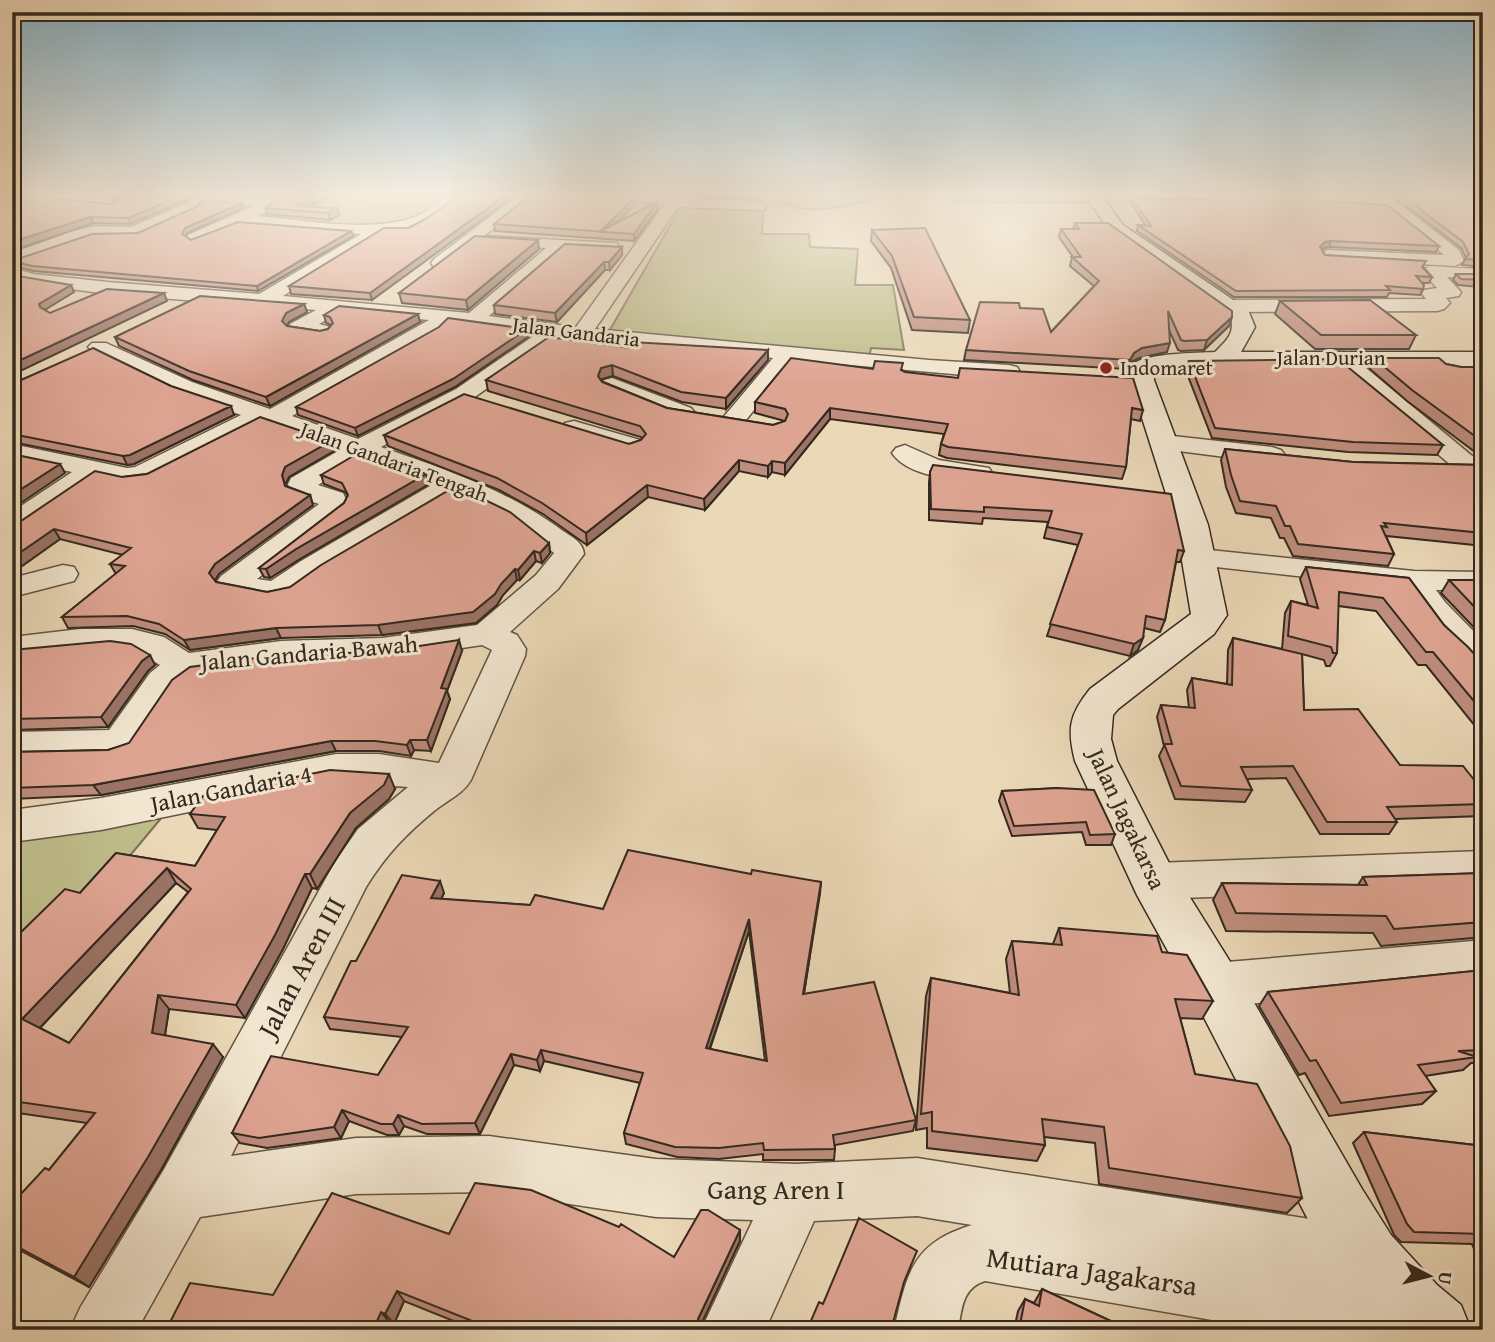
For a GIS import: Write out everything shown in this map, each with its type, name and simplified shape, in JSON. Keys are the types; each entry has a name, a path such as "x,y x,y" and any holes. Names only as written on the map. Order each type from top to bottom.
{"main road":[{"path":"1157,258 1240,315 1246,324 1244,332 1222,359"},
{"name":"Jalan Durian","path":"1222,359 1483,359"},
{"name":"Jalan Jagakarsa","path":"1222,359 1151,365 1142,369 1135,379 1164,443 1169,495 1198,553 1209,615 1201,626 1104,699 1093,713 1089,724 1090,739 1096,761 1154,881 1215,985 1339,1212 1334,1300 1436,1330"}],"street":[{"path":"263,300 335,258"},
{"path":"421,277 447,258"},
{"path":"474,320 545,258"},
{"path":"580,334 634,258"},
{"path":"1384,258 1455,261 1481,274"},
{"path":"1227,306 1437,305 1440,303 1431,294 1452,292 1430,271 1481,274"},
{"name":"Jalan Gandaria","path":"12,273 33,279 108,288 444,315 580,334 929,367 1035,374"},
{"path":"12,286 33,279"},
{"path":"242,285 284,288"},
{"path":"70,303 108,288"},
{"path":"378,309 400,293"},
{"path":"169,312 200,296"},
{"path":"323,331 297,328 337,307"},
{"path":"12,452 127,475 146,474 267,416 432,328 444,315"},
{"path":"457,481 312,567 282,588 272,590 232,583 335,505 336,502 329,497 301,489 300,486 362,447 464,394 554,331"},
{"name":"Jalan Gandaria Tengah","path":"123,335 88,352 457,481 523,514 569,549 569,554 547,582 487,634"},
{"path":"733,419 789,353"},
{"path":"1340,358 1397,408 1477,469"},
{"path":"612,385 676,411 761,425"},
{"path":"464,394 490,403"},
{"path":"551,421 631,445"},
{"path":"1164,443 1293,458"},
{"path":"905,453 932,467 1000,477"},
{"path":"1435,466 1477,469"},
{"path":"12,525 95,469"},
{"path":"1198,553 1271,556"},
{"path":"1198,553 1414,580 1483,581"},
{"path":"12,588 62,574"},
{"path":"1414,580 1433,609 1471,649"},
{"path":"451,780 508,656 509,649 505,643 487,634"},
{"name":"Jalan Gandaria Bawah","path":"12,648 108,639 136,641 151,644 184,665 281,652 382,649 487,634"},
{"path":"12,746 115,744 122,741 163,681 184,665"},
{"name":"Jalan Gandaria 4","path":"12,826 101,814 336,768 364,767 411,771 451,780"},
{"name":"Jalan Aren III","path":"102,1330 183,1191 350,875 373,841 422,798 451,780"},
{"path":"1154,881 1483,869"},
{"path":"1215,985 1473,961"},
{"name":"Gang Aren I","path":"183,1191 356,1166 489,1164 656,1188 797,1193 917,1186 1334,1300"},
{"path":"733,1330 797,1193"},
{"name":"Mutiara Jagakarsa","path":"926,1330 939,1278 950,1264 960,1257 985,1251 1334,1300"}],"shaded area":[{"path":"652,258 857,258 855,285 893,285 904,350 871,348 869,357 607,335"},
{"path":"183,792 88,906 12,971 12,836"}],"building":[{"path":"22,258 305,258 257,286 32,266 12,261"},
{"path":"335,258 419,258 370,293 289,286"},
{"path":"446,258 517,258 466,300 399,293"},
{"path":"549,258 613,258 609,262 604,262 555,313 494,305"},
{"path":"893,258 939,258 970,320 914,317"},
{"path":"1073,258 1157,258 1232,311 1232,317 1207,340 1184,341 1181,340 1168,311 1170,343 1142,348 1134,353 1130,360 966,350 980,302 1019,303 1020,308 1043,309 1051,332 1099,281"},
{"path":"1186,258 1369,258 1426,261 1422,267 1432,277 1416,276 1424,285 1423,289 1386,286 1390,290 1236,291"},
{"path":"1466,258 1483,258 1483,260"},
{"path":"1456,274 1483,274 1483,280 1461,279"},
{"path":"12,275 71,285 39,304 50,313 107,289 164,293 12,364"},
{"path":"200,296 304,304 286,313 282,321 287,326 320,331 328,329 333,323 330,317 324,315 339,306 418,314 266,397 189,371 115,337"},
{"path":"1370,300 1416,335 1321,335 1280,301"},
{"path":"448,318 527,329 453,379 355,428 296,407 439,327"},
{"path":"549,337 629,348 632,342 768,350 726,398 681,392 612,365 601,368 598,376 602,382 667,408 773,425 785,421 788,414 785,409 755,402 791,358 873,369 875,361 903,363 901,370 905,372 958,378 960,368 1133,378 1143,410 1132,408 1126,467 948,447 941,444 948,424 830,408 785,463 772,461 768,466 739,460 704,499 647,485 586,533 542,503 497,478 384,435 464,394 629,444 641,440 646,434 640,426 486,380"},
{"path":"93,348 171,386 231,406 123,456 12,434 12,384"},
{"path":"1374,358 1439,358 1446,364 1483,367 1483,442 1412,390"},
{"path":"1338,359 1443,445 1353,442 1215,428 1189,361"},
{"path":"260,417 331,441 285,467 282,475 285,486 310,495 215,564 209,573 216,582 267,592 290,587 321,565 456,486 510,512 549,543 540,553 534,551 518,570 515,569 501,584 495,594 473,612 378,625 276,628 184,640 159,624 127,616 62,617 125,566 110,564 131,548 54,529 12,558 12,525 95,471 122,477 147,474"},
{"path":"1225,449 1353,462 1483,465 1483,534 1384,523 1387,527 1381,526 1394,554 1298,544 1290,526 1285,526 1276,506 1240,501"},
{"path":"360,452 426,474 266,569 259,568 344,503 348,495 342,483 321,475"},
{"path":"12,454 60,464 12,495"},
{"path":"933,465 1171,494 1184,551 1178,550 1165,620 1146,616 1143,638 1134,644 1050,624 1082,534 1047,527 1052,511 984,507 984,512 931,509 930,472"},
{"path":"1306,567 1409,578 1444,625 1483,664 1483,712 1433,652 1426,652 1383,598 1339,592 1337,653 1333,653 1331,647 1288,636 1291,601 1318,608"},
{"path":"1449,580 1483,580 1483,616"},
{"path":"1233,638 1302,654 1304,710 1358,709 1400,765 1463,766 1483,791 1483,804 1387,807 1397,822 1327,822 1293,766 1241,767 1252,790 1181,786 1164,744 1172,744 1161,705 1195,708 1192,678 1232,685"},
{"path":"459,640 441,688 447,689 427,740 410,740 407,745 375,741 331,741 93,785 12,788 12,752 108,750 129,743 172,680 190,667 277,655 379,652"},
{"path":"110,641 131,644 150,655 142,661 101,717 12,719 12,650"},
{"path":"330,770 389,774 384,785 350,813 310,874 305,874 236,1005 158,995 152,1033 213,1044 74,1277 12,1244 12,1193 19,1196 45,1168 49,1170 95,1113 12,1101 12,941 65,889 80,893 116,853 195,866 225,817 190,814 203,796","holes":["167,868 191,889 69,1043 22,1019"]},
{"path":"1058,788 1094,790 1115,834 1090,835 1086,822 1014,826 1002,791"},
{"path":"628,850 751,874 752,870 821,882 803,994 874,982 916,1120 833,1135 835,1149 764,1150 763,1143 719,1148 675,1147 624,1133 643,1073 541,1050 537,1060 511,1054 475,1123 422,1124 398,1115 393,1124 381,1124 342,1110 334,1127 259,1138 232,1133 271,1056 378,1075 408,1027 324,1017 351,961 356,961 402,875 440,881 431,898 530,905 535,895 603,909","holes":["749,919 767,1061 706,1048"]},
{"path":"1483,873 1483,922 1394,929 1386,916 1236,913 1222,883 1367,885 1363,877"},
{"path":"1059,928 1157,936 1162,952 1187,955 1213,1001 1175,999 1195,1074 1257,1084 1290,1146 1302,1198 1109,1168 1104,1127 1042,1119 1045,1145 932,1131 932,1112 921,1114 931,978 1019,995 1012,941 1062,945"},
{"path":"1483,970 1483,1050 1458,1051 1477,1057 1418,1065 1436,1091 1341,1103 1316,1060 1310,1061 1268,992"},
{"path":"1364,1132 1483,1146 1483,1234 1414,1232 1407,1224"},
{"path":"475,1183 531,1190 619,1227 621,1224 674,1257 701,1210 708,1210 740,1230 698,1319 700,1323 715,1323 711,1330 641,1330 629,1321 624,1330 554,1330 550,1327 549,1330 483,1330 485,1326 397,1291 385,1314 381,1312 373,1330 166,1330 190,1283 273,1295 332,1193 449,1234"},
{"path":"859,1218 917,1251 904,1282 891,1330 807,1330 819,1302 823,1304"},
{"path":"1042,1289 1130,1330 1019,1330 1025,1299 1039,1306"}],"place":[{"name":"Indomaret","path":"1106,368"}]}
